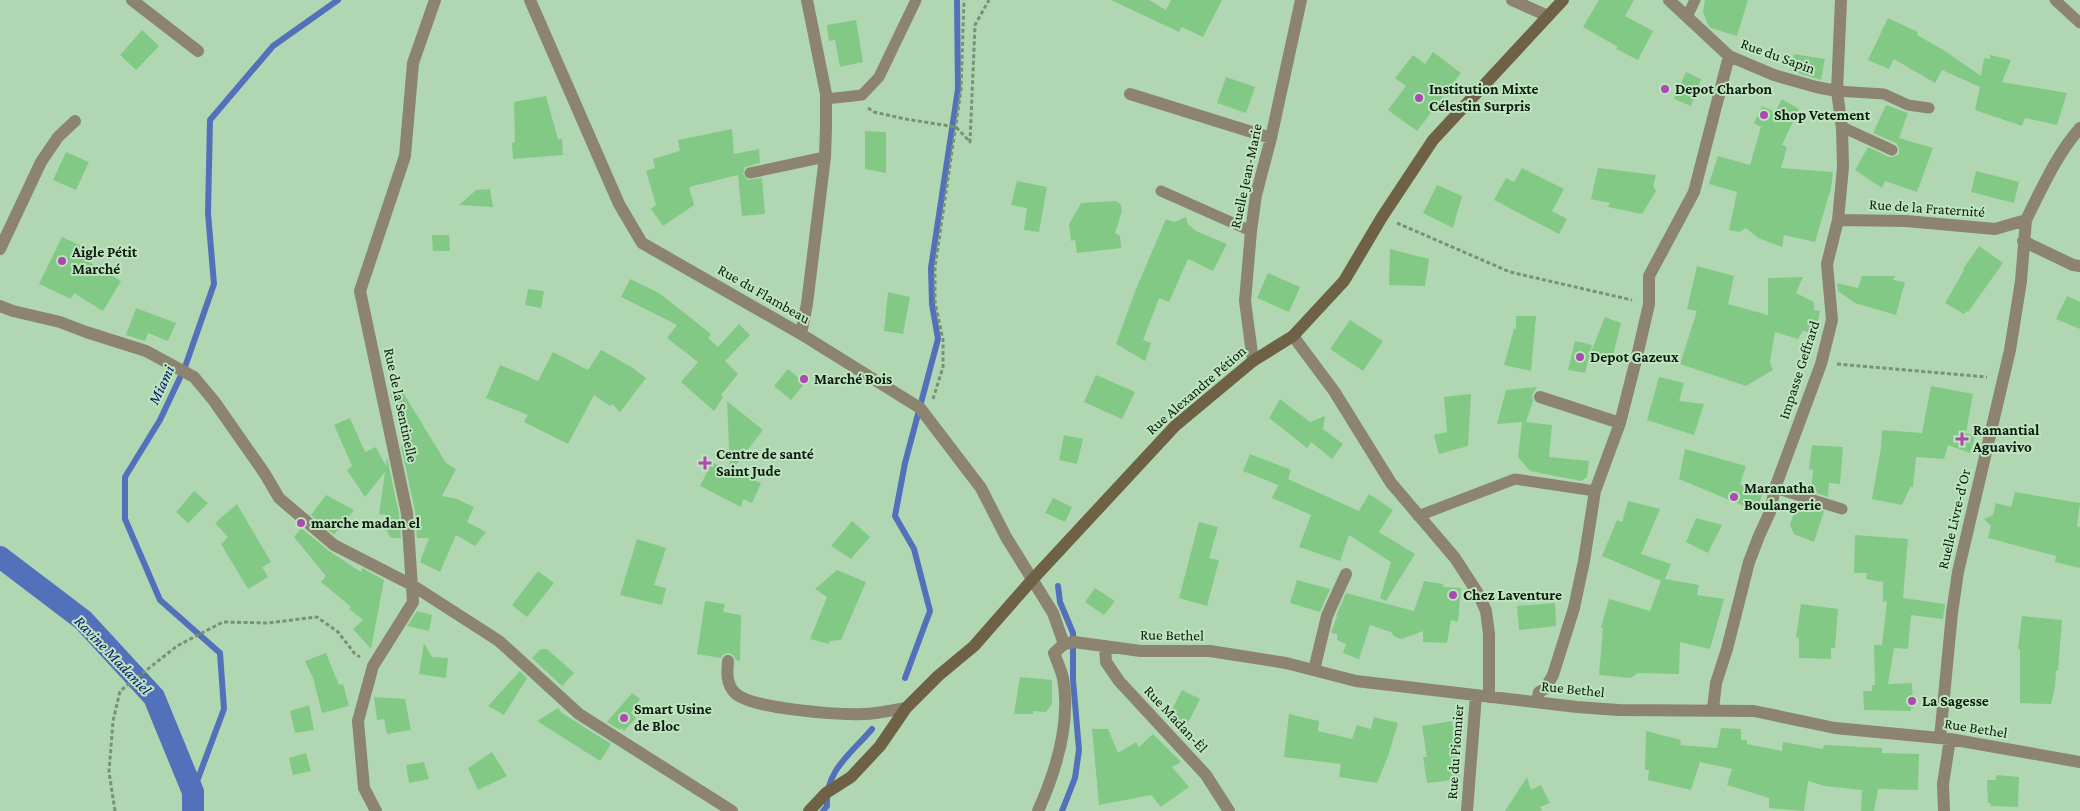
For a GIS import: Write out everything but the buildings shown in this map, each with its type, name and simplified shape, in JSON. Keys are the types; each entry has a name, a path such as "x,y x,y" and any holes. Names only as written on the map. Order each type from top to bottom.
{"street":[{"path":"132,0 198,51"},
{"name":"Rue de la Sentinelle","path":"376,811 364,788 358,721 373,666 413,602 407,513 360,291 405,156 413,63 435,0"},
{"name":"Rue du Flambeau","path":"530,0 619,204 642,243 802,334 920,408 981,488 1032,580 1053,613 1064,644"},
{"path":"802,334 825,157 826,99 807,0"},
{"name":"Ruelle Jean-Marie","path":"1253,361 1246,301 1251,232 1256,195 1271,138 1301,0"},
{"path":"1512,0 1548,16"},
{"name":"Rue Alexandre Pétion","path":"810,811 826,794 851,777 880,746 906,708 938,676 974,646 1032,580 1175,426 1253,361 1293,336 1344,281 1382,217 1433,140 1563,0"},
{"name":"Rue du Sapin","path":"1669,0 1729,56 1774,75 1837,91"},
{"name":"Impasse Geffrard","path":"1713,710 1716,683 1727,649 1749,562 1770,512 1774,488 1821,364 1832,320 1827,264 1838,220 1843,167 1842,127 1837,91 1841,0"},
{"path":"1537,702 1539,692 1545,689 1553,675 1574,608 1595,491 1620,423 1649,304 1649,276 1694,192 1729,56"},
{"path":"1130,94 1271,138"},
{"path":"0,248 41,162 58,137 75,121"},
{"path":"2026,220 2046,180 2071,138 2080,128"},
{"name":"Rue de la Fraternité","path":"1838,220 1906,221 1994,229 2026,220"},
{"name":"Ruelle Livre-d'Or","path":"1944,811 1943,784 1952,613 1958,572 2010,350 2021,281 2026,220"},
{"path":"2023,241 2073,265 2080,266"},
{"path":"0,306 60,322 146,351 194,376 265,474 279,498 334,545 412,585 499,641 579,714 732,811"},
{"name":"Rue du Pionnier","path":"1293,336 1334,391 1391,483 1455,558 1479,594 1486,611 1489,634 1468,811"},
{"path":"1540,397 1620,423"},
{"path":"1314,670 1327,616 1346,574"},
{"name":"Rue Bethel","path":"1064,644 1074,642 1141,652 1210,652 1286,663 1356,681 1577,707 1618,710 1754,711 1835,728 1945,739 2080,762"},
{"path":"1038,811 1048,789 1062,734 1066,703 1062,677 1054,652 1064,644"},
{"name":"Rue Madan-Èl","path":"1105,646 1106,662 1119,681 1206,775 1229,811"},
{"path":"728,660 729,686 737,695 769,706 823,713 865,714 906,708"}],"lane":[{"path":"826,99 862,95 879,77 916,0"},
{"path":"1688,17 1695,0"},
{"path":"2055,0 2080,23"},
{"path":"1837,91 1884,94 1908,105 1929,108"},
{"path":"1842,127 1892,150"},
{"path":"750,173 825,157"},
{"path":"1161,191 1251,232"},
{"path":"1418,516 1516,479 1595,491"},
{"path":"1774,488 1842,509"}],"path":[{"path":"926,415 936,394 943,367 943,340 936,302 935,267 961,90 964,0"},
{"path":"853,96 874,112 956,127 970,142 975,25 989,0"},
{"path":"1382,217 1510,272 1649,304"},
{"path":"1821,364 2003,379"},
{"path":"116,811 109,772 113,721 120,691 177,646 223,622 267,623 317,617 338,632 355,654 373,666"}],"waterway":[{"name":"Miami","path":"193,792 224,709 220,653 160,600 125,519 125,477 160,420 185,367 214,284 208,213 210,120 273,46 338,0"},
{"path":"905,678 930,611 914,549 895,516 905,463 938,339 932,304 931,268 958,89 957,0"},
{"name":"Ravine Madaniel","path":"0,557 83,620 154,697 193,792 193,811"},
{"path":"1058,586 1060,602 1073,633 1073,680 1079,750 1075,778 1062,811"},
{"path":"823,811 827,806 827,793 835,772 872,729"}],"place":[{"name":"Depot Charbon","path":"1665,89"},
{"name":"Institution Mixte Célestin Surpris","path":"1419,98"},
{"name":"Shop Vetement","path":"1764,115"},
{"name":"Aigle Pétit Marché","path":"62,261"},
{"name":"Depot Gazeux","path":"1580,357"},
{"name":"Marché Bois","path":"804,379"},
{"name":"Ramantial Aguavivo","path":"1962,439"},
{"name":"Centre de santé Saint Jude","path":"705,463"},
{"name":"Maranatha Boulangerie","path":"1734,497"},
{"name":"marche madan el","path":"301,523"},
{"name":"Chez Laventure","path":"1453,595"},
{"name":"La Sagesse","path":"1912,701"},
{"name":"Smart Usine de Bloc","path":"624,718"}]}
